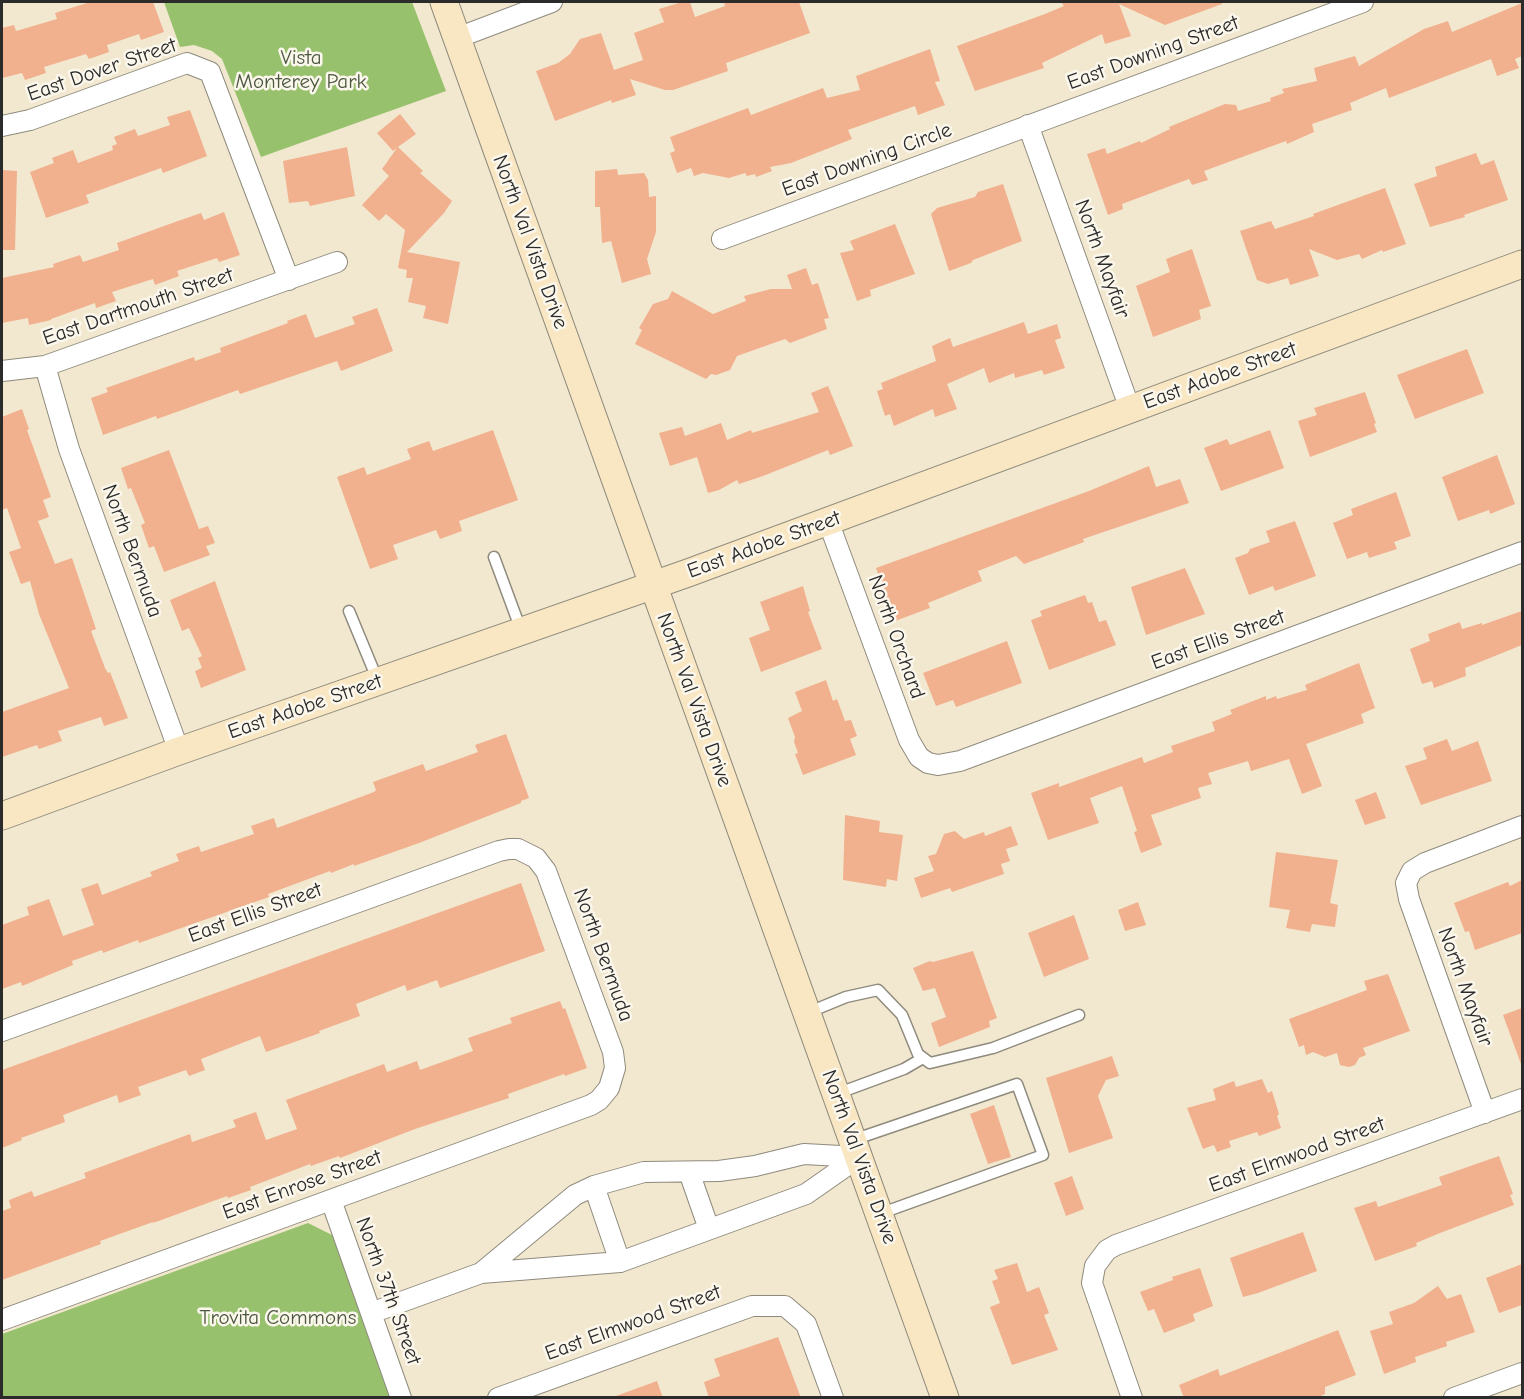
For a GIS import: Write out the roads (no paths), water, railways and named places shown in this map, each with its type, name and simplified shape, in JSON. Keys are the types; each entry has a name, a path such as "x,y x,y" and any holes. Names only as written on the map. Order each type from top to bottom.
{"street":[{"name":"North Val Vista Drive","path":"444,2 945,1398"},
{"path":"457,38 552,2"},
{"name":"East Downing Street","path":"1028,125 1363,2"},
{"name":"East Dover Street","path":"2,126 30,120 187,63 210,72 288,280"},
{"name":"East Downing Circle","path":"722,239 1028,125"},
{"name":"North Mayfair","path":"1028,125 1130,409"},
{"name":"East Dartmouth Street","path":"2,371 45,366 337,262"},
{"name":"East Adobe Street","path":"2,816 828,521 1522,264"},
{"name":"North Bermuda","path":"45,366 69,449 179,751"},
{"name":"North Orchard","path":"828,521 909,740 919,757 928,763"},
{"name":"East Ellis Street","path":"928,763 938,765 960,761 1522,552"},
{"name":"North Mayfair","path":"1485,1113 1409,899 1406,883 1412,871 1425,863 1522,826"},
{"name":"East Ellis Street","path":"2,1030 499,850 509,849 526,853"},
{"name":"North Bermuda","path":"526,853 542,863 550,881 613,1052 615,1068 612,1084"},
{"name":"East Enrose Street","path":"2,1320 591,1105 599,1100 612,1084"},
{"name":"East Elmwood Street","path":"1132,1398 1092,1284 1095,1266 1107,1250 1522,1099"},
{"path":"481,1273 575,1195 594,1186 644,1172 689,1172 755,1166 804,1154 856,1149"},
{"path":"370,1313 481,1273 620,1262 806,1194 856,1149"},
{"path":"689,1172 709,1229"},
{"path":"594,1186 620,1262"},
{"name":"North 37th Street","path":"331,1200 401,1398"},
{"name":"East Elmwood Street","path":"498,1398 752,1306 785,1306 806,1324 833,1398"},
{"path":"1454,1398 1522,1373"}],"lane":[{"path":"494,556 521,630"},
{"path":"349,611 378,681"},
{"path":"807,1013 846,998 878,990 902,1015 918,1054 930,1063 993,1048 1079,1015"},
{"path":"836,1094 904,1069 923,1058"},
{"path":"856,1149 1017,1084 1043,1155 879,1214"}],"park label":[{"name":"Vista Monterey Park","path":"301,70"},
{"name":"Trovita Commons","path":"278,1318"}]}
